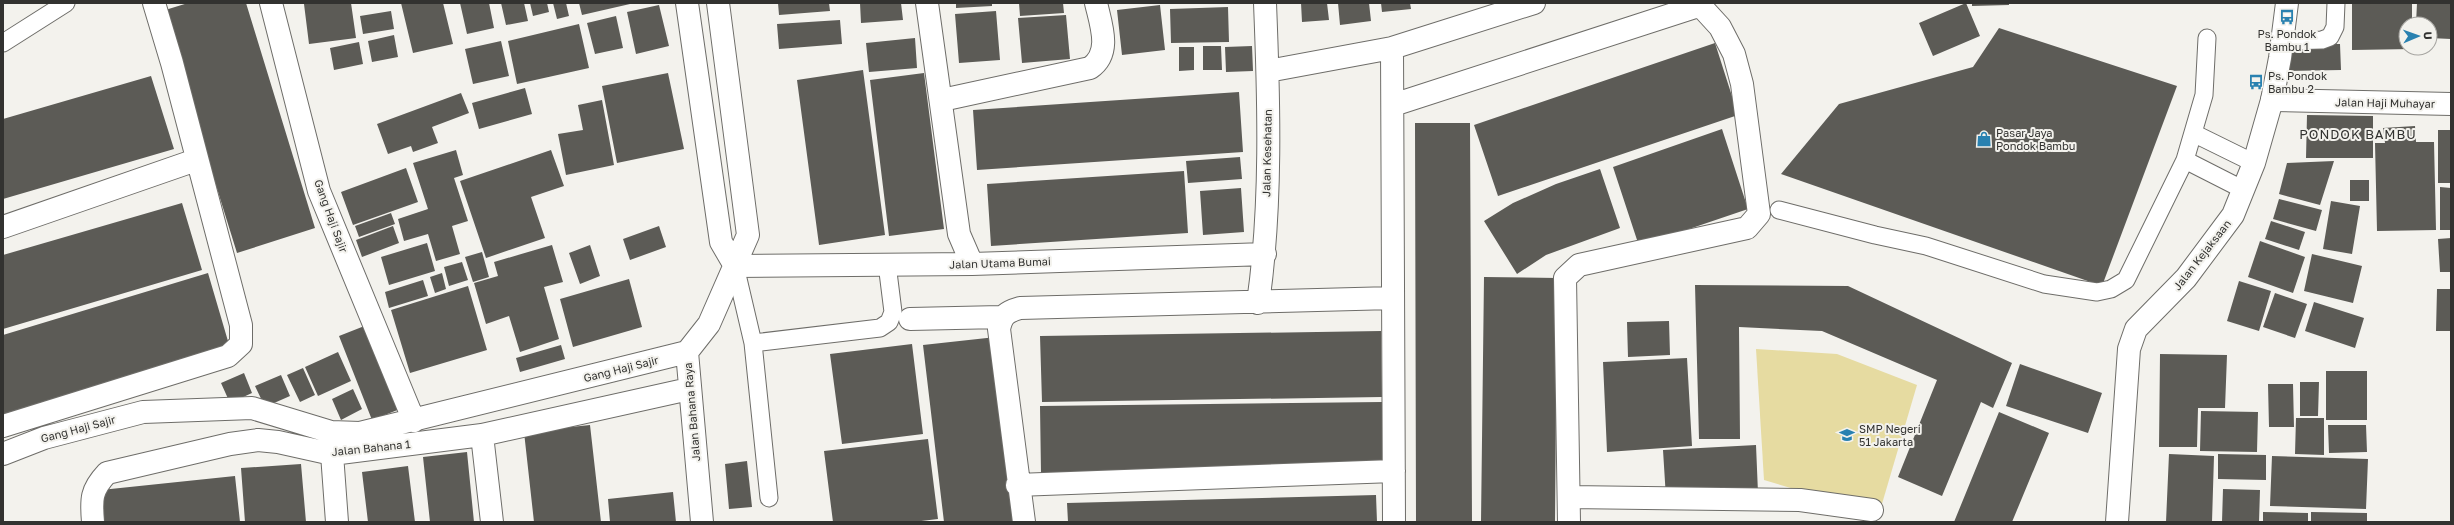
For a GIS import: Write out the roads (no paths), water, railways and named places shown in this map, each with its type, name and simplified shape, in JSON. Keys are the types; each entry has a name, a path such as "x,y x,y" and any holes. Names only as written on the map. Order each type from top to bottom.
{"street":[{"path":"3,426 228,356 241,344 241,325 196,160 172,63 154,3"},
{"name":"Gang Haji Sajir","path":"272,3 320,191 414,421"},
{"path":"687,3 721,242 735,266"},
{"name":"Jalan Bahana Raya","path":"702,522 689,389 688,352 709,324 748,235 718,3"},
{"path":"927,3 942,100 959,234 972,264"},
{"path":"942,100 1090,68 1101,57 1104,45 1096,3"},
{"name":"Jalan Kesehatan","path":"1258,303 1265,254 1268,71 1265,3"},
{"path":"1268,71 1392,48 1534,3"},
{"name":"Jalan Kejaksaan","path":"2117,522 2128,362 2131,343 2136,329 2186,278 2233,216 2254,163 2272,100 2283,41 2287,3"},
{"path":"1393,105 1698,4 1720,27 1734,54 1742,84 1759,214 1747,228 1579,265 1564,278 1570,522"},
{"path":"1392,48 1394,522"},
{"name":"Jalan Haji Muhayar","path":"2272,100 2451,104"},
{"path":"3,227 196,160"},
{"name":"Jalan Utama Bumai","path":"735,266 972,264 1265,254"},
{"path":"1024,522 1000,345 999,329 1001,317 1007,311 1020,308 1258,303 1393,298"},
{"path":"910,319 1001,317"},
{"name":"Gang Haji Sajir","path":"3,454 44,438 143,412 252,408 278,418 343,433 378,430 688,352"},
{"name":"Jalan Bahana 1","path":"93,522 91,502 96,484 107,473 230,444 258,440 278,442 332,454 482,435 689,389"},
{"path":"482,435 492,522"},
{"path":"332,454 337,522"},
{"path":"1018,485 1394,471"},
{"path":"1569,497 1800,500 1872,510"}],"lane":[{"path":"3,43 66,3"},
{"path":"2283,41 2322,40 2330,37 2336,27 2336,3"},
{"path":"1779,210 1875,235 1926,246 2044,284 2098,292 2111,289 2126,280 2185,160 2204,95 2207,38"},
{"path":"2193,133 2254,163"},
{"path":"2185,160 2244,190"},
{"path":"753,343 880,328 889,322 893,312 887,264"},
{"path":"735,266 753,343 769,498"}],"place":[{"name":"Ps. Pondok Bambu 1","path":"2287,17"},
{"name":"Ps. Pondok Bambu 2","path":"2256,82"},
{"name":"Pasar Jaya Pondok Bambu","path":"1984,139"},
{"name":"SMP Negeri 51 Jakarta","path":"1847,435"}],"district":[{"name":"PONDOK BAMBU","path":"2358,134"}]}
